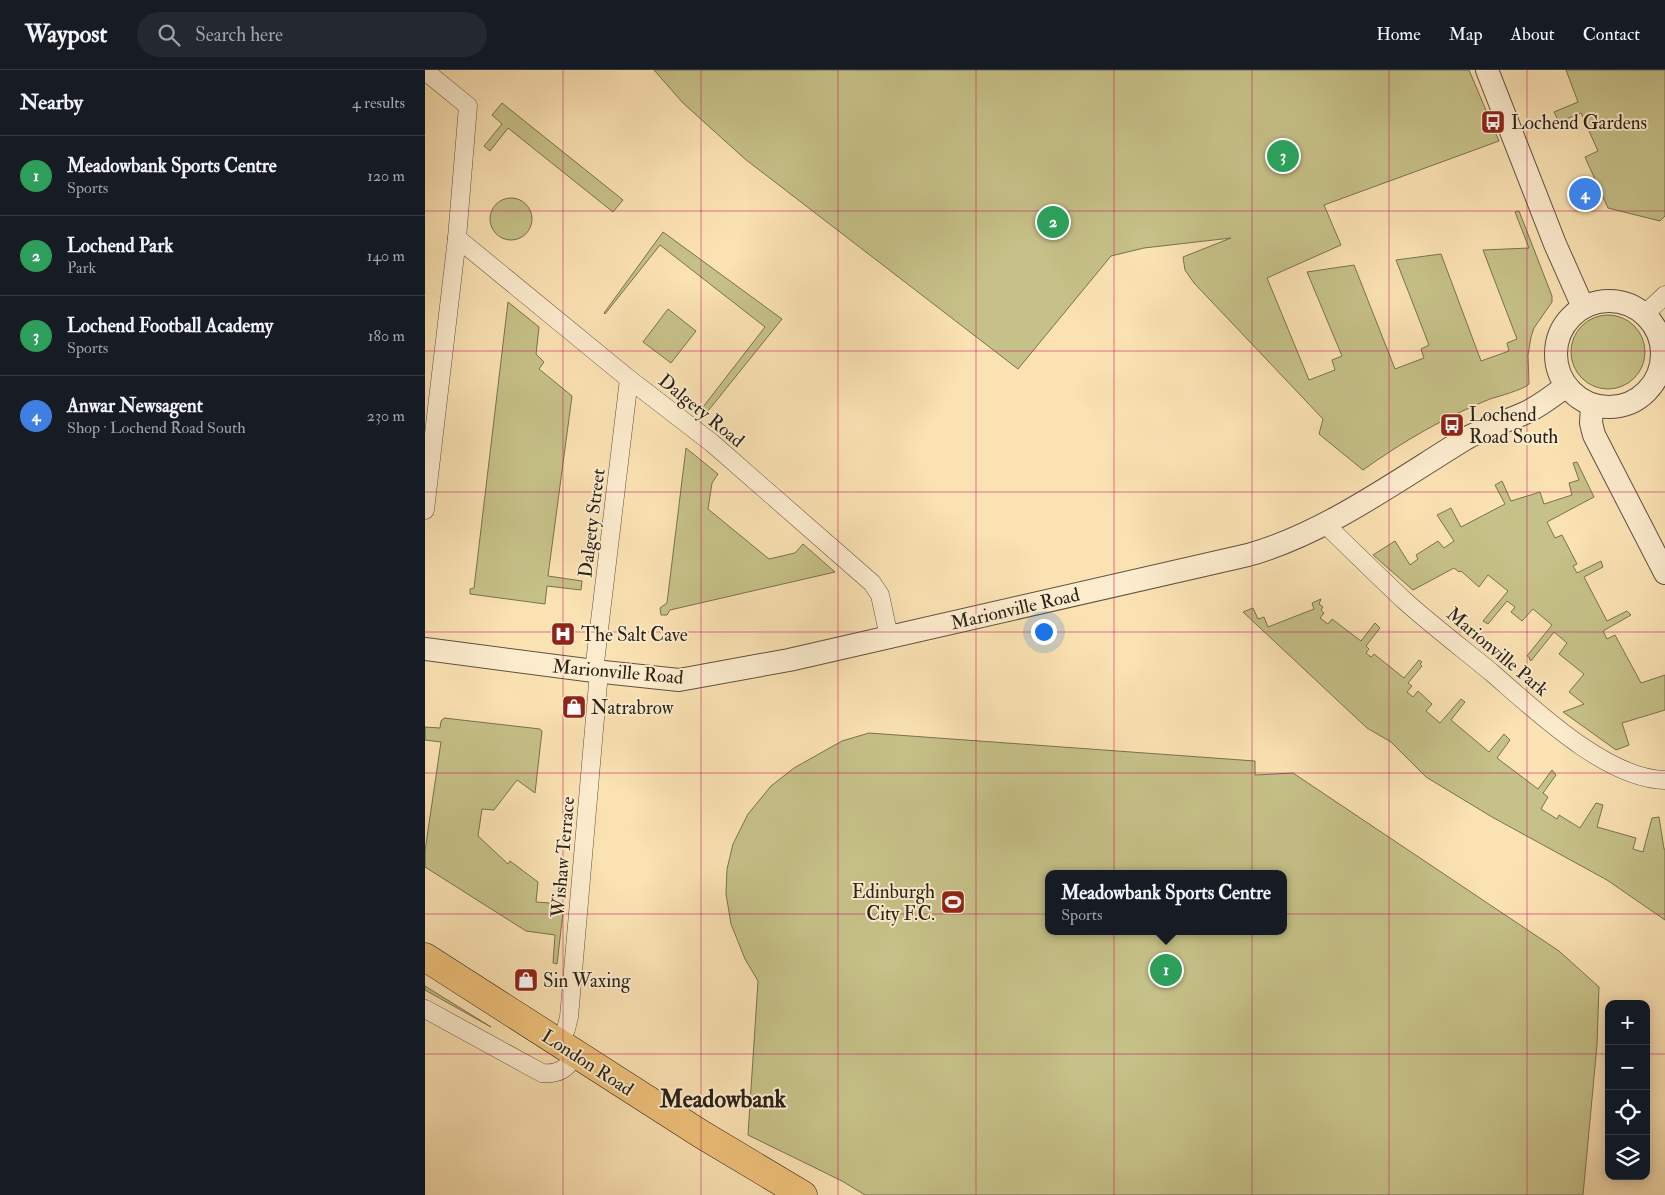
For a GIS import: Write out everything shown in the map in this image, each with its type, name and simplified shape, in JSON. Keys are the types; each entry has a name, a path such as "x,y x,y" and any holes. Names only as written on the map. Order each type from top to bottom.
{"main road":[{"name":"London Road","path":"425,957 701,1134 803,1195"}],"street":[{"path":"1487,70 1555,244 1583,307"},
{"path":"425,71 468,106 457,238 425,510"},
{"name":"Dalgety Road","path":"457,238 629,379 711,443 872,583 880,595 889,637"},
{"path":"1645,314 1665,295"},
{"path":"1604,301 1626,303 1645,314 1661,339 1663,369 1649,390 1629,404 1610,407 1592,405 1582,400 1566,386 1559,373 1555,358 1562,328 1571,316 1583,307 1604,301"},
{"name":"Dalgety Street","path":"596,672 629,379"},
{"name":"Marionville Road","path":"425,648 596,672 679,680 789,660 1248,555 1278,546 1324,524 1467,438 1539,406 1566,386"},
{"path":"1592,405 1591,423 1594,434 1665,574"},
{"name":"Marionville Park","path":"1324,524 1408,603 1553,724 1584,747 1622,770 1644,778 1665,780"},
{"name":"Wishaw Terrace","path":"567,1049 566,1030 569,1017 596,672"},
{"path":"425,1009 542,1073 554,1073 569,1064 567,1049"}],"shaded area":[{"path":"654,70 1469,70 1499,141 1324,205 1341,245 1267,278 1309,380 1335,370 1332,360 1342,356 1307,272 1354,265 1395,369 1424,358 1421,349 1429,345 1396,260 1441,254 1481,361 1509,351 1507,343 1517,339 1483,250 1529,248 1515,212 1519,211 1552,296 1552,302 1534,328 1531,337 1528,355 1529,384 1516,391 1473,406 1440,422 1408,440 1363,470 1319,434 1323,419 1194,283 1185,270 1183,257 1231,238 1144,248 1111,256 1018,369 745,159 683,103"},
{"path":"1566,70 1665,70 1665,216 1660,221 1608,208 1585,157 1598,151 1581,113 1559,122 1554,112 1578,102"},
{"path":"502,103 623,200 613,212 508,128 490,151 484,146 502,124 492,115"},
{"path":"511,198 526,204 532,219 526,234 511,240 496,234 490,219 496,204"},
{"path":"663,232 782,319 708,411 703,407 765,327 660,245 604,313"},
{"path":"508,302 539,327 536,354 544,362 539,369 572,396 548,576 582,581 581,590 547,586 545,604 470,594 470,589 474,588"},
{"path":"668,309 696,331 671,363 643,342"},
{"path":"1608,315 1629,321 1639,331 1645,352 1639,373 1629,383 1608,389 1587,383 1577,373 1571,352 1577,331 1587,321"},
{"path":"686,448 718,474 712,483 708,509 769,559 795,553 803,544 835,572 670,610 667,615 661,615 660,608 667,603"},
{"path":"1577,462 1594,497 1547,522 1555,538 1562,535 1577,564 1573,566 1577,573 1601,561 1603,567 1584,577 1607,621 1627,611 1631,615 1603,631 1607,639 1615,635 1641,683 1665,675 1665,710 1622,723 1629,745 1616,750 1563,712 1584,704 1569,692 1584,674 1559,654 1567,643 1554,632 1531,661 1527,656 1552,625 1533,609 1522,621 1511,612 1515,607 1507,601 1488,624 1483,621 1508,591 1488,575 1479,587 1461,571 1459,572 1454,568 1413,590 1373,555 1395,541 1410,565 1418,559 1416,555 1438,541 1444,548 1454,541 1437,515 1451,508 1461,527 1505,504 1495,485 1502,481 1511,501 1540,492 1544,504 1572,495 1569,483 1579,480 1573,463"},
{"path":"1321,599 1319,604 1323,607 1321,610 1324,613 1320,618 1328,624 1332,619 1361,641 1375,623 1380,628 1366,646 1369,649 1366,653 1371,657 1374,654 1404,678 1419,660 1422,662 1420,664 1422,666 1408,683 1412,686 1407,692 1413,697 1418,691 1432,704 1426,711 1440,723 1461,699 1465,702 1451,720 1489,752 1504,734 1510,740 1497,758 1538,789 1552,770 1556,775 1543,793 1548,797 1541,809 1557,819 1559,815 1580,828 1596,803 1603,805 1597,827 1636,838 1633,849 1643,852 1652,818 1659,817 1665,849 1665,920 1607,880 1492,817 1426,777 1391,742 1367,728 1243,612 1253,608 1258,619 1264,617 1268,627 1314,609 1312,603"},
{"path":"444,718 540,729 542,731 535,793 517,780 494,810 482,809 478,836 508,864 510,861 538,882 536,902 564,904 557,964 553,963 555,935 526,931 425,867 425,851 441,742 425,740 425,727 440,728 441,721"},
{"path":"869,733 1255,761 1255,775 1293,773 1559,951 1599,987 1597,1045 1583,1195 865,1195 842,1181 748,1135 758,981 745,959 731,924 726,894 727,869 733,844 748,814 771,786 794,768 842,741"},
{"path":"425,986 491,1027 425,990"}],"place":[{"name":"Lochend Gardens","path":"1493,122"},
{"name":"Lochend Football Academy","path":"1283,156"},
{"name":"Anwar Newsagent","path":"1585,194"},
{"name":"Lochend Park","path":"1053,222"},
{"name":"Lochend Road South","path":"1452,425"},
{"name":"The Salt Cave","path":"563,634"},
{"name":"Natrabrow","path":"574,707"},
{"name":"Edinburgh City F.C.","path":"953,902"},
{"name":"Meadowbank Sports Centre","path":"1166,970"},
{"name":"Sin Waxing","path":"526,980"}],"district":[{"name":"Meadowbank","path":"723,1099"}]}
